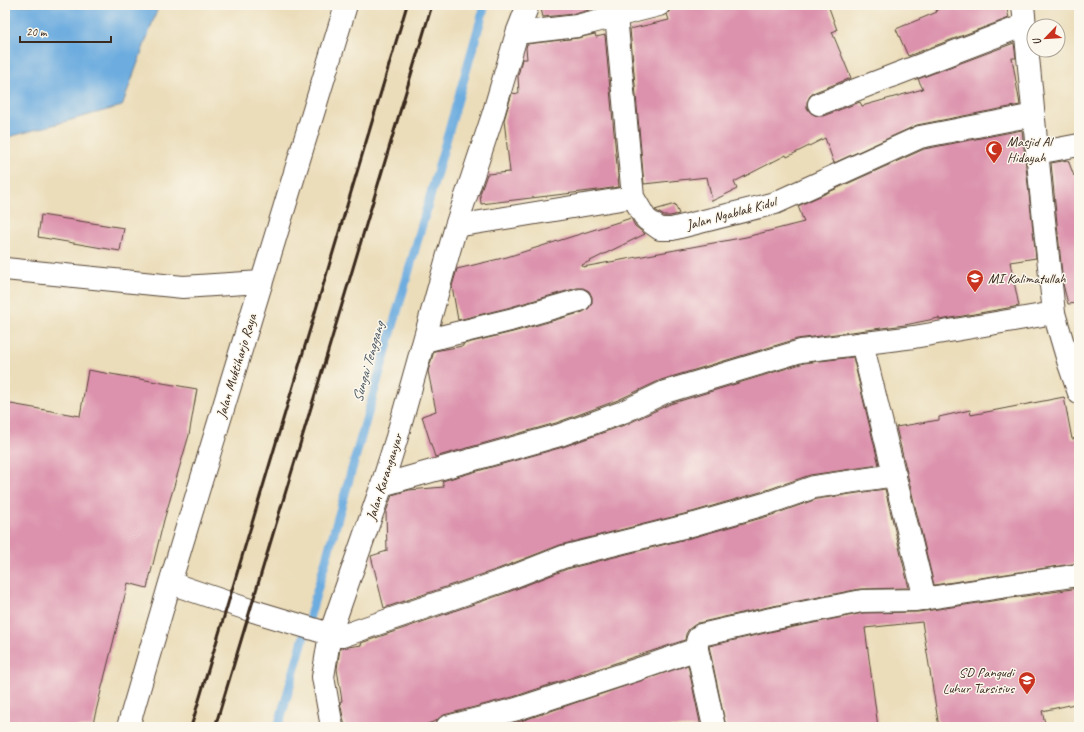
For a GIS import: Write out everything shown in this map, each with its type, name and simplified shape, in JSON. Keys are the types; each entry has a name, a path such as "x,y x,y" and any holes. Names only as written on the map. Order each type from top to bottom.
{"street":[{"name":"Jalan Muktiharjo Raya","path":"128,727 170,583 346,5"},
{"name":"Jalan Karanganyar","path":"332,727 323,677 329,634 382,485 397,437 456,226 528,5"},
{"path":"518,33 577,26 659,5"},
{"path":"819,104 1024,15 1054,313 1079,392"},
{"path":"456,226 633,197 616,16"},
{"name":"Jalan Ngablak Kidul","path":"633,197 646,219 660,229 672,229 774,203 920,137 1034,115"},
{"path":"1037,153 1079,145"},
{"path":"5,269 183,286 261,282"},
{"path":"424,341 510,320 580,300"},
{"path":"382,485 560,435 623,412 665,392 801,351 914,338 1054,313"},
{"path":"862,344 925,599"},
{"path":"170,583 250,610 329,634 342,636 502,582 563,557 695,524 768,503 814,487 894,475"},
{"path":"714,727 697,649 697,641 701,635 862,601 925,599 1079,575"},
{"path":"447,727 517,709 697,649"}],"water":[{"path":"5,5 159,5 122,106 5,138"}],"building":[{"path":"540,5 588,5 589,10 575,14 543,17"},
{"path":"671,5 828,5 837,30 832,32 851,78 815,92 810,96 807,102 807,108 811,113 817,116 823,116 860,102 862,106 923,89 918,79 1014,43 1016,58 1012,58 1020,105 917,125 834,163 825,138 787,157 786,155 734,182 737,189 712,201 707,177 644,184 630,29 669,20 667,14 671,9"},
{"path":"950,5 1006,5 1009,18 908,56 896,29"},
{"path":"595,34 596,37 605,35 619,187 481,204 480,194 487,174 510,172 504,120 512,93 519,94 518,76 522,59 527,59 527,44 578,38"},
{"path":"1022,130 1036,258 1010,262 1019,306 940,320 939,318 905,325 797,339 661,380 618,400 556,423 435,457 422,416 436,411 428,371 434,351 463,346 463,344 513,332 583,312 589,308 592,303 592,297 589,291 583,288 577,288 458,320 452,286 457,269 507,257 631,218 635,226 645,234 582,265 583,267 746,237 804,222 798,206 924,149"},
{"path":"1068,160 1074,176 1079,174 1079,303 1068,304 1063,284 1051,163"},
{"path":"675,204 679,214 664,216 655,210"},
{"path":"41,215 124,228 120,251 38,237"},
{"path":"853,357 879,465 810,475 764,491 692,512 560,545 498,569 384,608 371,556 387,551 386,512 392,495 409,490 444,487 442,481 563,447 627,424 670,404 804,363"},
{"path":"88,370 197,389 189,435 164,520 147,588 128,583 92,727 5,727 5,403 80,416"},
{"path":"1064,397 1072,439 1079,438 1079,563 934,585 896,427 939,420 939,417 970,410 971,415"},
{"path":"885,489 909,588 860,589 768,607 698,623 689,629 685,640 513,697 444,715 436,721 418,727 345,727 340,702 342,701 337,669 340,648 362,645 361,643 506,593 567,569 698,536 772,515 817,499"},
{"path":"1079,588 1079,703 1042,711 1046,727 939,727 922,622 865,628 878,727 726,727 709,646 863,613 918,612"},
{"path":"688,665 701,727 497,727 521,721"}],"waterway":[{"name":"Sungai Tenggang","path":"278,727 485,5"}],"railway":[{"path":"191,727 407,5"},
{"path":"215,727 432,5"}],"place":[{"name":"Masjid Al Hidayah","path":"994,164"},
{"name":"MI Kalimatullah","path":"975,293"},
{"name":"SD Pangudi Luhur Tarsisius","path":"1027,695"}]}
